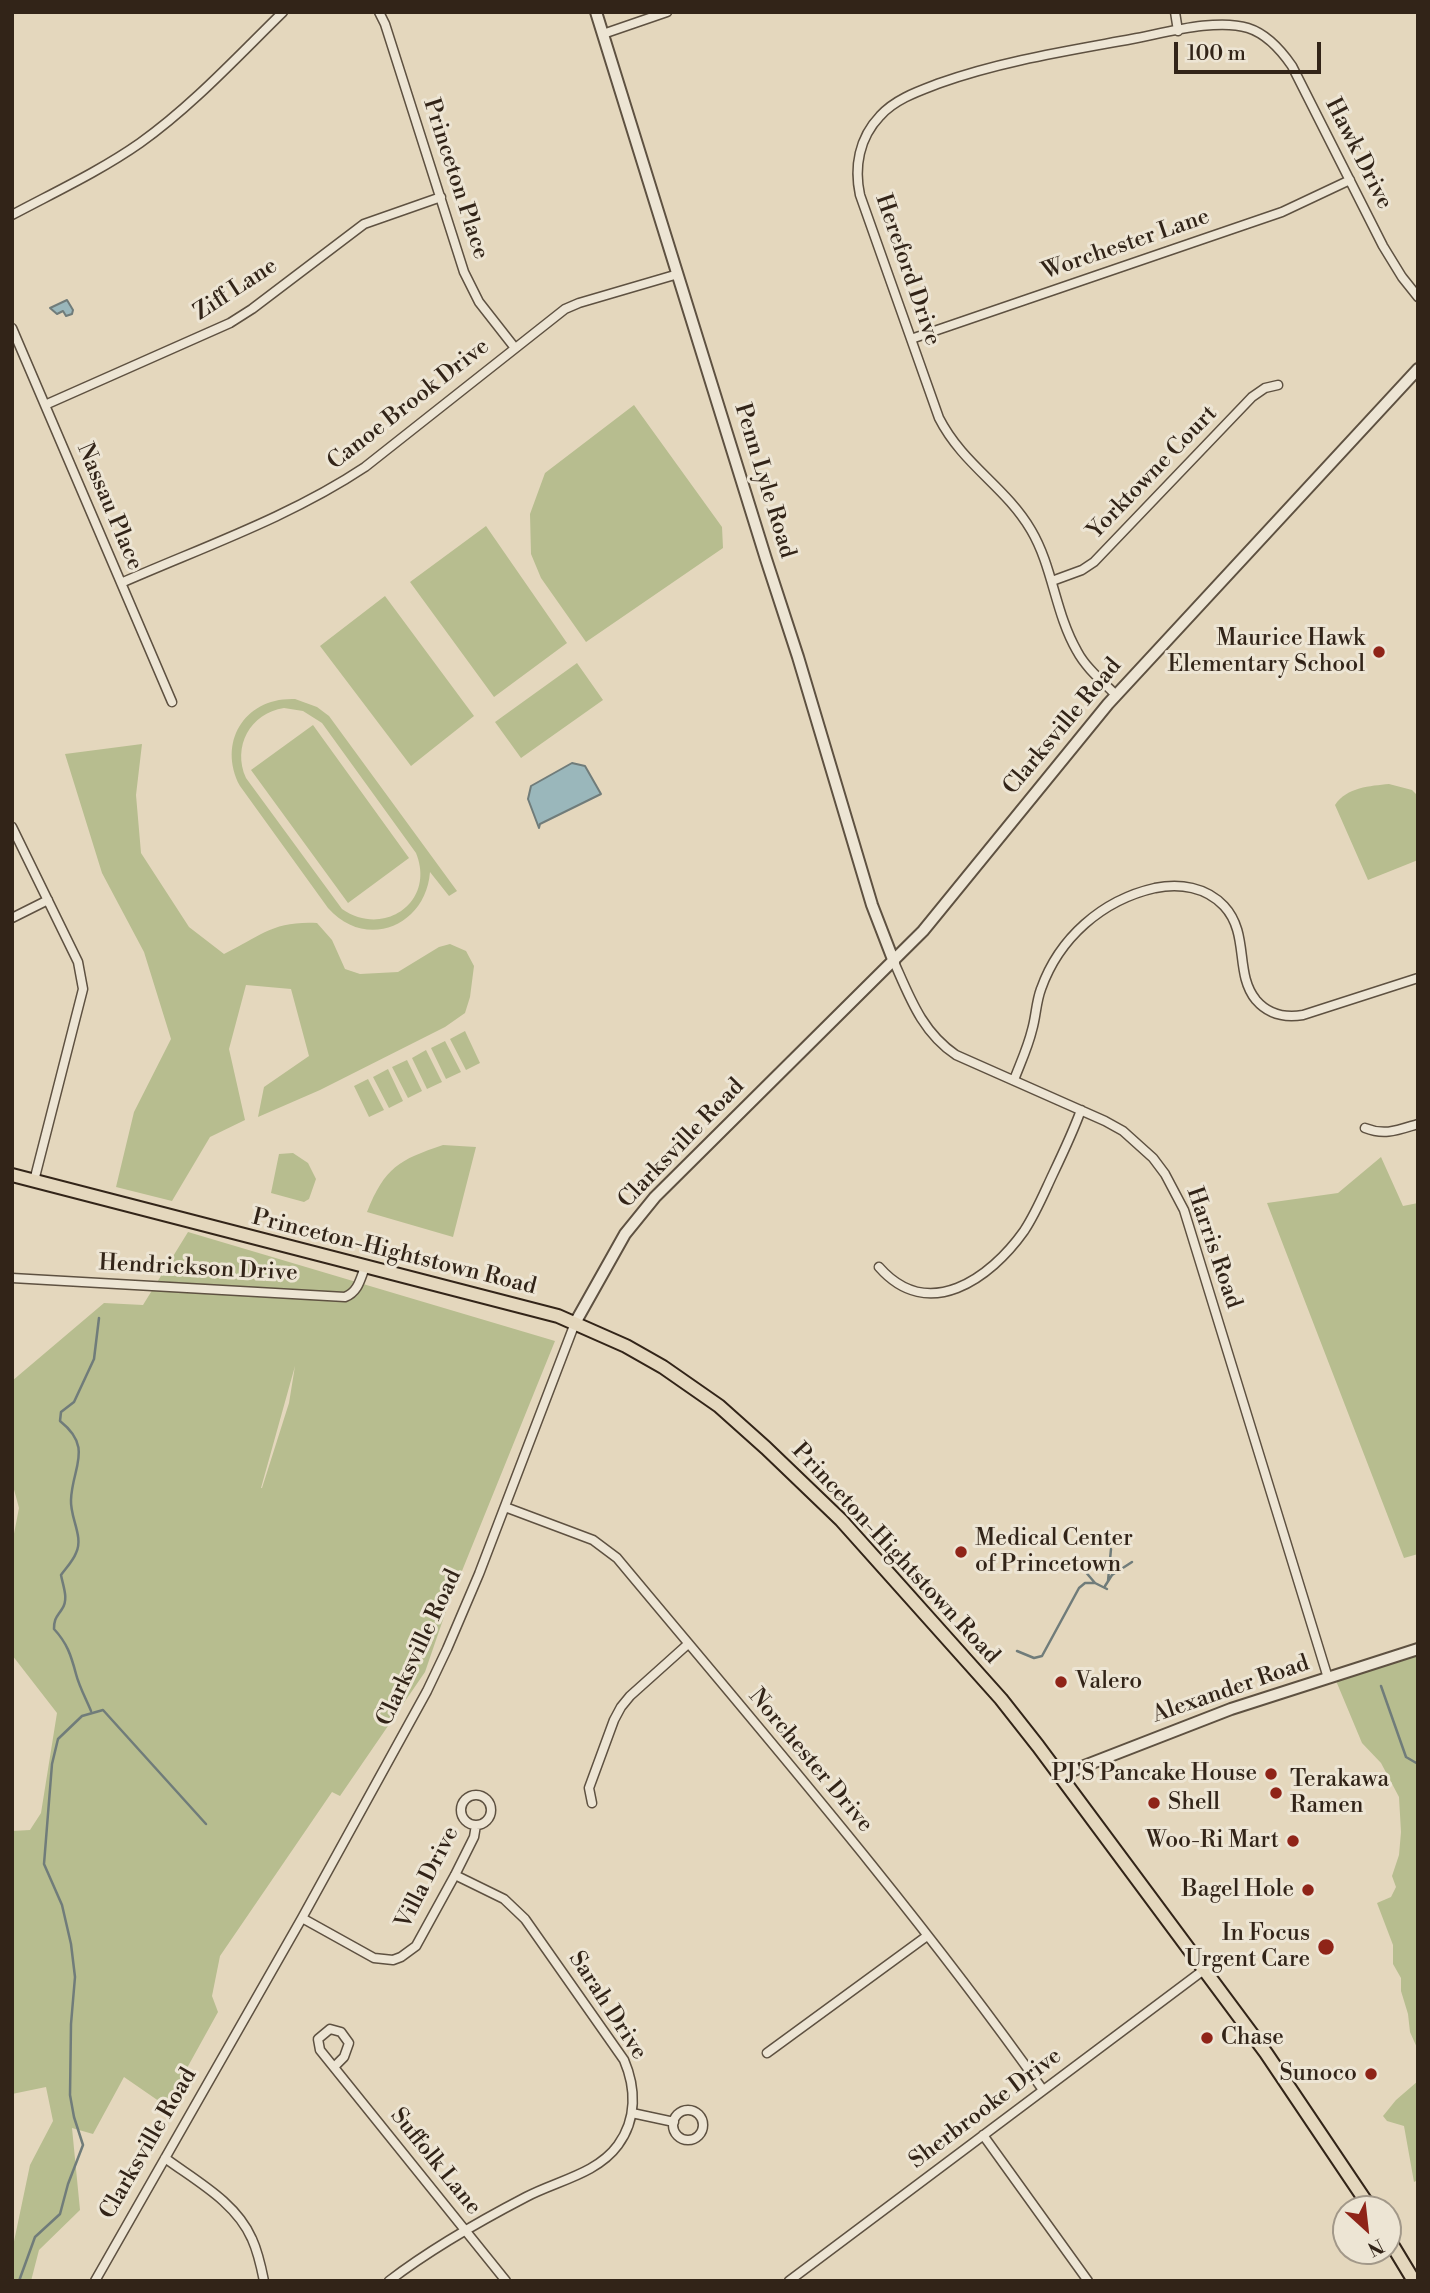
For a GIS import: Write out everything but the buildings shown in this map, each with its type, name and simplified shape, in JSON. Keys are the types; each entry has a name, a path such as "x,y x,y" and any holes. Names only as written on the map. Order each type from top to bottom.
{"main road":[{"name":"Princeton-Hightstown Road","path":"12,1175 558,1316 626,1346 663,1367 719,1406 848,1528 1000,1699 1061,1775 1205,1969 1293,2091 1362,2195"},
{"path":"1402,2262 1413,2281"}],"street":[{"path":"12,215 108,164 165,125 283,12"},
{"name":"Princeton Place","path":"379,12 470,287 514,348"},
{"name":"Penn Lyle Road","path":"596,12 765,559 798,657 872,905 894,962"},
{"path":"603,34 667,12"},
{"path":"1175,12 1178,31"},
{"name":"Hawk Drive","path":"1178,31 1221,25 1247,28 1272,42 1293,66 1389,257 1418,297"},
{"name":"Hereford Drive","path":"1116,695 1078,653 1070,639 1039,545 1018,510 958,450 947,435 858,183 857,168 864,140 879,116 901,99 998,64 1178,31"},
{"name":"Worchester Lane","path":"911,339 1282,212 1350,180"},
{"name":"Ziff Lane","path":"45,405 230,323 364,224 441,197"},
{"name":"Canoe Brook Drive","path":"121,583 296,507 336,486 376,459 565,309 678,274"},
{"name":"Nassau Place","path":"12,328 172,702"},
{"name":"Clarksville Road","path":"95,2281 302,1918 447,1650 575,1323 625,1234 655,1197 894,962 955,894 1116,695 1418,369"},
{"name":"Yorktowne Court","path":"1052,581 1082,570 1094,562 1252,397 1265,388 1278,385"},
{"path":"12,827 78,962 82,989 34,1181"},
{"path":"1014,1080 1032,1032 1040,993 1055,959 1068,941 1095,915 1146,890 1177,885 1190,887 1222,904 1230,913 1240,936 1247,984 1251,993 1258,1002 1275,1014 1303,1015 1418,978"},
{"path":"12,918 48,900"},
{"name":"Harris Road","path":"894,962 915,1009 933,1037 956,1055 1105,1121 1139,1144 1165,1174 1184,1210 1328,1678"},
{"path":"879,1267 895,1282 921,1293 948,1292 961,1288 979,1276 1010,1249 1033,1216 1081,1110"},
{"path":"1365,1128 1378,1133 1390,1133 1418,1124"},
{"name":"Hendrickson Drive","path":"12,1278 345,1297 352,1294 358,1286 365,1267"},
{"name":"Norchester Drive","path":"505,1507 579,1534 606,1548 617,1558 927,1936 997,2024 1043,2090"},
{"path":"592,1803 589,1788 621,1707 688,1644"},
{"name":"Alexander Road","path":"1061,1775 1216,1714 1418,1649"},
{"name":"Villa Drive","path":"302,1918 374,1958 401,1958 416,1946 474,1837 476,1825"},
{"name":"Sarah Drive","path":"390,2281 464,2230 529,2195 596,2165 625,2135 632,2113 633,2087 624,2060 525,1919 504,1899 455,1875"},
{"path":"767,2053 927,1936"},
{"name":"Sherbrooke Drive","path":"789,2281 1205,1969"},
{"name":"Suffolk Lane","path":"334,2067 344,2057 349,2043 341,2032 330,2029 318,2039 320,2050 506,2281"},
{"path":"632,2113 674,2122"},
{"path":"983,2135 1088,2281"},
{"path":"165,2158 224,2201 244,2223 258,2252 264,2281"}],"green space":[{"path":"634,405 722,527 723,548 586,642 541,578 531,554 530,514 545,473"},
{"path":"486,526 567,643 494,697 410,582"},
{"path":"385,596 474,716 411,766 320,646"},
{"path":"577,663 603,700 521,758 495,722"},
{"path":"295,699 317,707 329,716 457,891 449,896 430,872 426,891 418,906 406,918 392,926 376,930 359,928 343,921 328,908 240,786 234,770 234,739 240,725 250,714 277,700","holes":["284,708 303,711 322,723 416,853 420,871 419,887 412,900 389,917 358,917 342,909 246,778 241,755 247,733 253,724 272,711"]},
{"path":"313,725 409,858 348,903 251,770"},
{"path":"142,744 136,795 141,853 189,927 224,954 278,927 317,923 332,940 345,969 360,974 398,972 439,947 450,944 466,951 474,966 465,1013 445,1027 320,1090 258,1117 264,1087 309,1056 291,989 246,985 229,1049 245,1120 210,1137 172,1201 116,1187 134,1112 171,1039 144,952 102,873 65,754"},
{"path":"1389,784 1412,790 1418,796 1418,860 1368,880 1335,805 1352,791"},
{"path":"465,1031 480,1063 466,1070 450,1039"},
{"path":"445,1041 461,1072 446,1079 431,1048"},
{"path":"426,1050 442,1082 427,1089 412,1058"},
{"path":"407,1060 422,1091 408,1098 392,1067"},
{"path":"388,1069 403,1101 389,1108 373,1077"},
{"path":"368,1079 384,1110 369,1117 354,1086"},
{"path":"443,1145 476,1147 453,1237 367,1212 380,1185 395,1167 415,1155"},
{"path":"293,1153 308,1163 316,1179 309,1199 304,1202 271,1193 279,1154"},
{"path":"1381,1157 1403,1206 1418,1203 1418,1554 1404,1558 1267,1203 1338,1193"},
{"path":"188,1232 555,1341 447,1608 425,1672 340,1796 332,1792 220,1956 212,1996 218,2012 166,2106 124,2077 93,2134 72,2128 80,2210 39,2250 31,2281 12,2281 12,2251 30,2165 53,2121 46,2087 12,2094 12,1831 30,1830 41,1813 57,1713 12,1655 12,1544 19,1508 12,1482 12,1381 104,1303 143,1305","holes":["295,1366 289,1403 262,1488 261,1488"]},
{"path":"1418,1649 1418,2050 1410,2032 1401,1991 1401,1978 1393,1964 1393,1945 1377,1903 1391,1897 1396,1887 1392,1876 1399,1855 1399,1797 1381,1763 1362,1743 1334,1676"},
{"path":"1418,2081 1418,2180 1414,2182 1404,2126 1387,2121 1383,2116 1396,2100"}],"water":[{"path":"67,300 73,310 72,314 66,316 63,311 57,314 50,308"},
{"path":"572,763 585,766 601,794 540,824 539,828 528,799 531,786"}],"waterway":[{"path":"91,1711 68,1650 54,1629 55,1620 65,1601 61,1575 75,1556 78,1547 71,1500 79,1449 70,1431 60,1421 61,1412 74,1402 94,1359 99,1318"},
{"path":"1108,1581 1111,1549"},
{"path":"1105,1586 1112,1575 1132,1562"},
{"path":"1078,1563 1095,1583 1107,1589"},
{"path":"1017,1651 1034,1658 1042,1656 1079,1588 1085,1583 1095,1583"},
{"path":"1381,1686 1406,1757 1418,1764"},
{"path":"19,2281 35,2237 60,2214 83,2145 70,2095 75,1977 71,1944 62,1905 44,1864 52,1764 58,1739 82,1716 103,1710 206,1824"}],"place":[{"name":"Maurice Hawk Elementary School","path":"1379,652"},
{"name":"Medical Center of Princetown","path":"961,1552"},
{"name":"Valero","path":"1061,1682"},
{"name":"PJ'S Pancake House","path":"1271,1774"},
{"name":"Terakawa Ramen","path":"1276,1793"},
{"name":"Shell","path":"1154,1803"},
{"name":"Woo-Ri Mart","path":"1293,1841"},
{"name":"Bagel Hole","path":"1308,1890"},
{"name":"In Focus Urgent Care","path":"1326,1947"},
{"name":"Chase","path":"1207,2038"},
{"name":"Sunoco","path":"1371,2074"}]}
